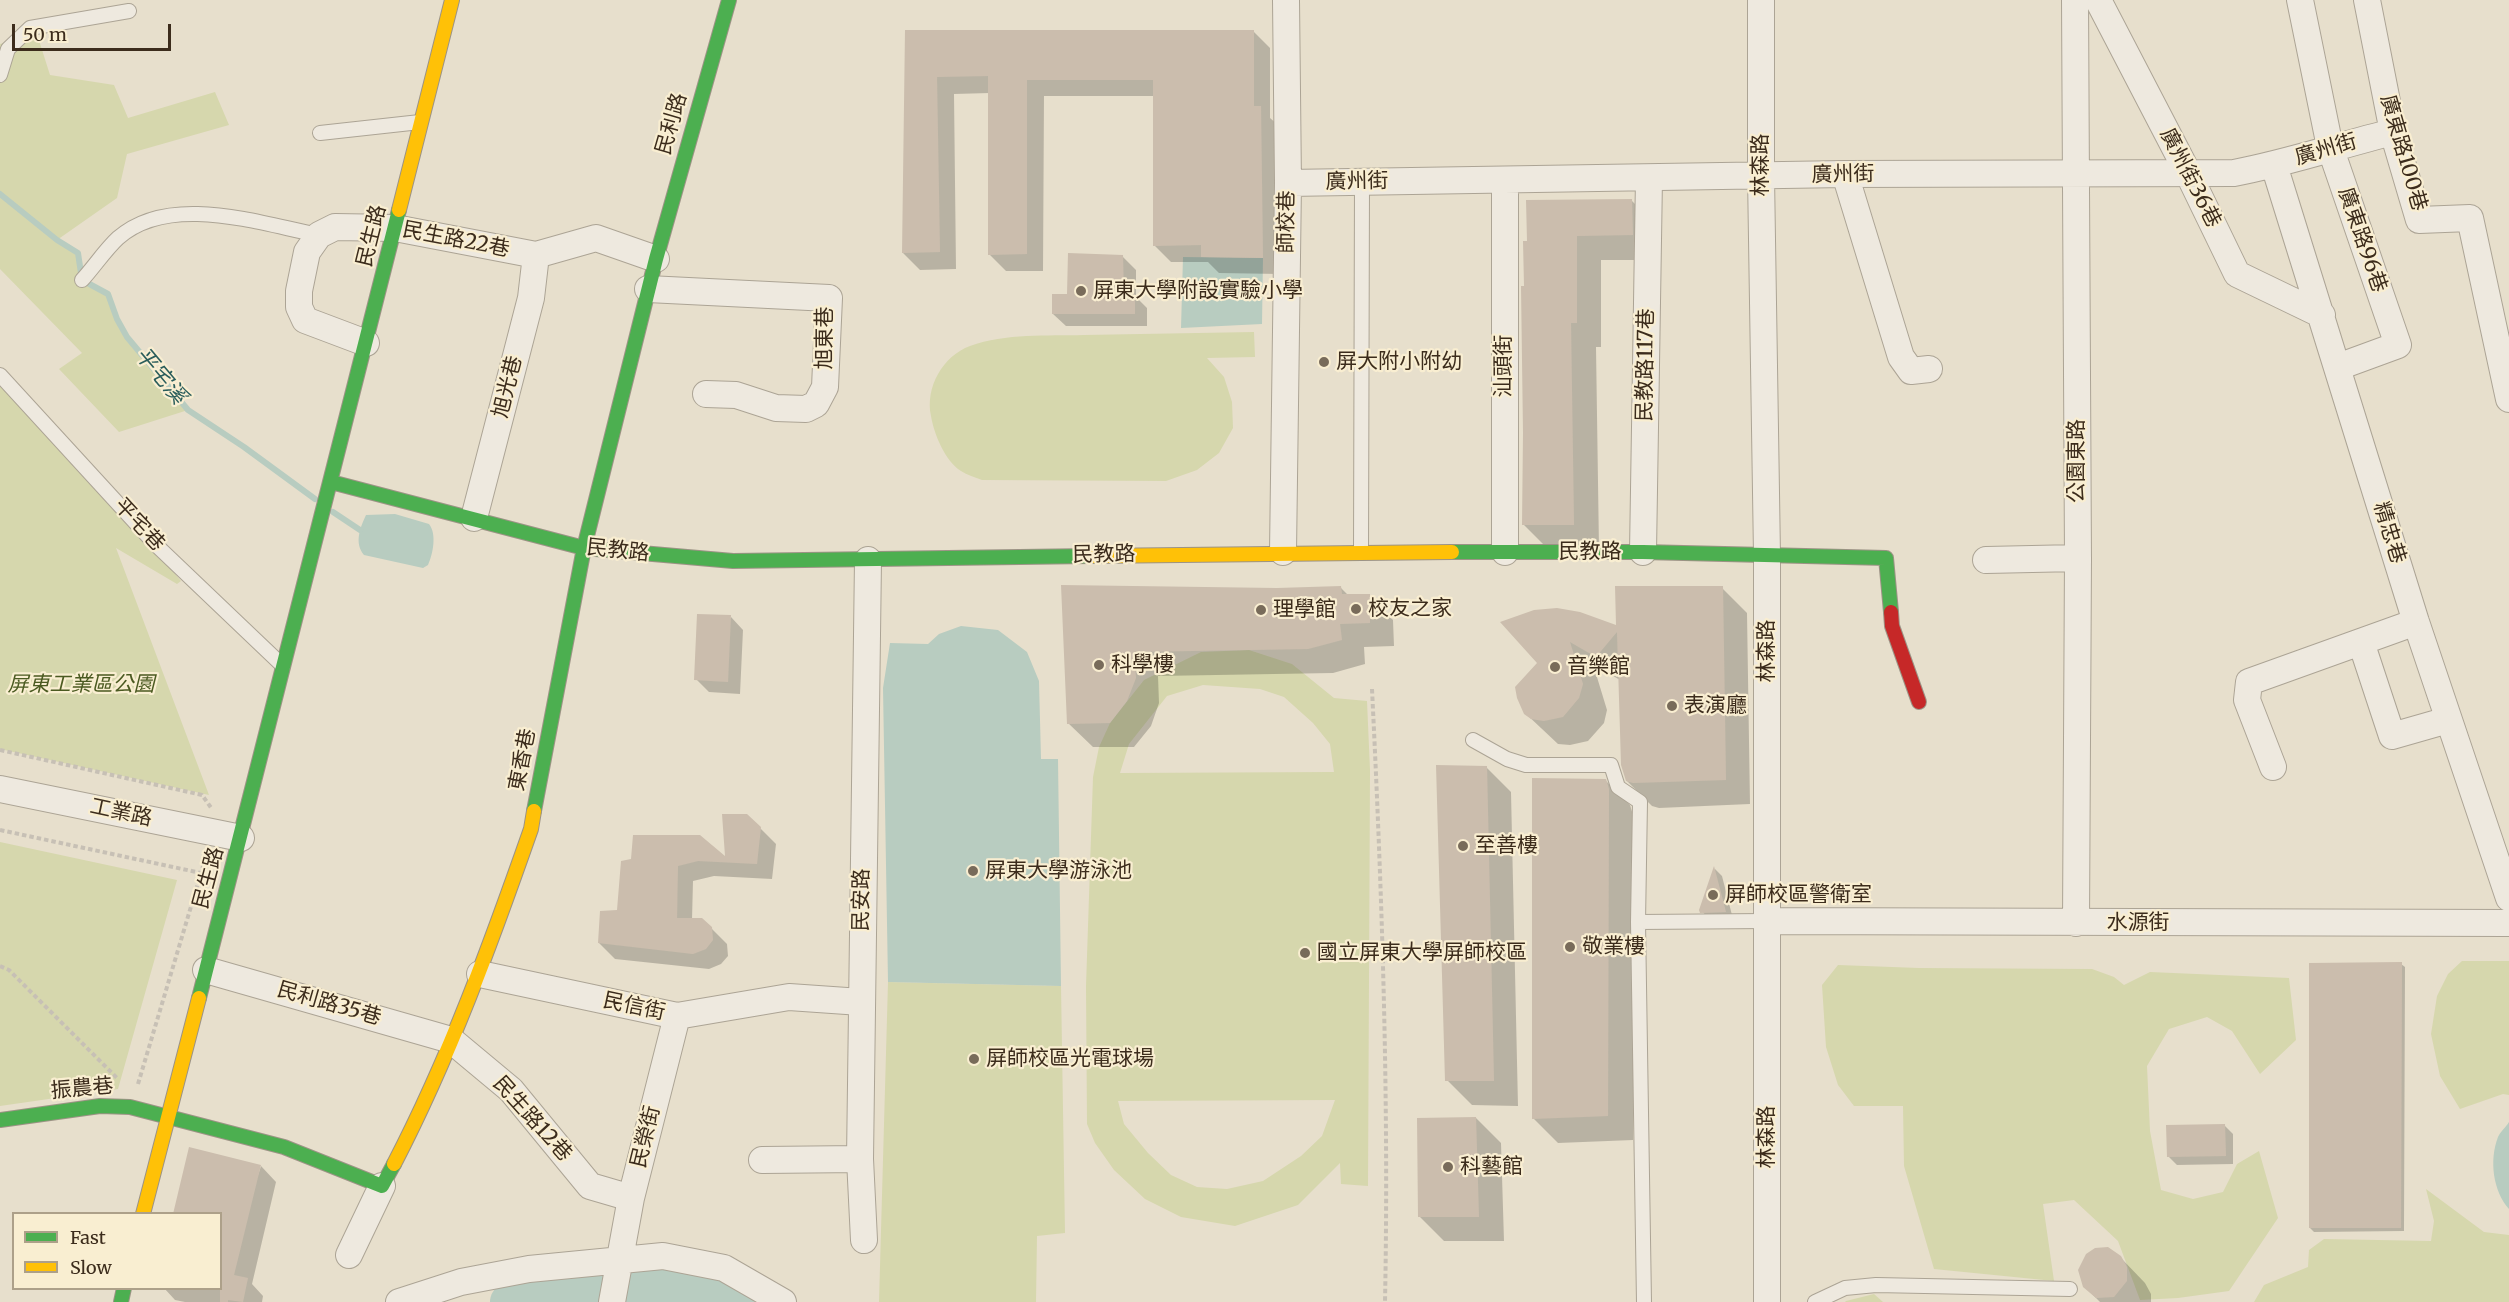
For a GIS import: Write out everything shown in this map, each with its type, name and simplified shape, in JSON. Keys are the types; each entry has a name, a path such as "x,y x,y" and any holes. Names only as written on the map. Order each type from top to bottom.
{"street":[{"name":"民生路","path":"143,1212 241,838 452,0"},
{"name":"民利路","path":"656,259 729,0"},
{"name":"師校巷","path":"1283,552 1288,183 1286,0"},
{"name":"林森路","path":"1761,0 1761,176 1767,555 1767,1302"},
{"name":"公園東路","path":"2075,0 2078,558 2076,923"},
{"name":"廣州街36巷","path":"2098,0 2189,175 2237,274 2322,315"},
{"name":"廣東路96巷","path":"2300,0 2330,147 2398,345 2338,367"},
{"name":"廣東路100巷","path":"2367,0 2393,132 2419,220 2470,218 2509,399"},
{"name":"廣州街","path":"1288,183 1845,174 2189,175 2234,173 2274,165 2330,147 2393,132"},
{"name":"精忠巷","path":"2274,165 2416,622 2509,898"},
{"path":"1845,174 1901,357 1911,371 1929,369"},
{"name":"民教路117巷","path":"1643,552 1649,178"},
{"name":"汕頭街","path":"1504,180 1505,552"},
{"name":"民生路22巷","path":"319,235 334,227 395,228 536,255"},
{"path":"319,235 307,252 299,291 299,307 305,320 366,343"},
{"path":"536,255 596,238 656,259 584,548"},
{"name":"旭光巷","path":"474,518 531,298 536,255"},
{"name":"旭東巷","path":"648,289 829,298 825,387 816,404 806,409 776,408 736,395 706,394"},
{"name":"民教路","path":"331,482 584,548 733,561 1283,552 1643,552 1886,558 1892,626 1919,702"},
{"name":"東香巷","path":"480,974 531,829 584,548"},
{"path":"1986,560 2078,558"},
{"name":"民安路","path":"864,1240 860,1159 868,560"},
{"path":"2273,767 2247,700 2249,682 2416,622"},
{"path":"2361,642 2392,736 2448,720"},
{"name":"工業路","path":"0,789 241,838"},
{"name":"水源街","path":"1767,921 2509,923"},
{"name":"民利路35巷","path":"206,970 451,1040"},
{"path":"349,1255 424,1106 480,974"},
{"name":"民信街","path":"480,974 677,1016 789,998 861,1002"},
{"name":"民榮街","path":"612,1302 631,1198 677,1016"},
{"name":"民生路12巷","path":"451,1040 511,1089 590,1186 631,1198"},
{"name":"振農巷","path":"0,1120 100,1106 130,1107 167,1116"},
{"path":"167,1116 284,1147 382,1186"},
{"path":"762,1160 860,1159"},
{"path":"399,1302 461,1282 529,1269 663,1256 724,1268 783,1302"}],"lane":[{"path":"0,75 8,49 30,28 129,11"},
{"path":"320,133 422,122"},
{"path":"1361,552 1362,182"},
{"path":"82,280 119,237 148,221 174,216 202,212 319,235"},
{"name":"平宅巷","path":"0,375 155,544 284,668"},
{"path":"1473,740 1507,759 1526,765 1611,765 1618,787 1640,802 1638,922 1644,1302"},
{"path":"1638,922 1767,921"},
{"path":"1815,1302 1845,1288 1876,1285 2070,1289"}],"path":[{"path":"1372,689 1383,937 1387,1182 1384,1302"},
{"path":"0,750 202,795 216,816 138,1085"},
{"path":"0,830 201,873"},
{"path":"0,966 9,970 119,1080"}],"green space":[{"path":"37,34 50,75 114,85 128,118 215,92 229,125 127,154 117,198 57,240 78,253 82,280 108,294 117,319 127,337 188,410 119,432 59,369 82,353 0,269 0,44"},
{"path":"1254,332 1255,357 1207,358 1224,377 1232,402 1233,428 1219,453 1197,470 1166,481 982,480 955,467 945,454 935,431 930,405 938,374 952,357 970,346 998,339 1027,336"},
{"name":"屏東工業區公園","path":"0,369 181,581 177,584 116,548 209,795 0,749"},
{"path":"1249,650 1292,664 1334,698 1367,701 1370,770 1368,1186 1341,1184 1340,1163 1298,1205 1235,1226 1181,1217 1145,1199 1114,1170 1095,1143 1087,1124 1086,986 1093,777 1099,747 1110,723 1144,680 1201,652","holes":["1203,685 1260,689 1284,697 1313,723 1330,744 1334,772 1120,773 1129,744 1167,696","1335,1100 1322,1136 1301,1156 1263,1181 1227,1189 1197,1187 1171,1175 1148,1153 1124,1124 1118,1101"]},
{"path":"0,842 177,880 118,1089 0,1106"},
{"path":"2462,961 2509,961 2509,1095 2503,1094 2460,1109 2440,1076 2431,1034 2437,996 2448,974"},
{"path":"1838,965 2092,969 2114,977 2124,985 2150,972 2289,978 2296,1040 2260,1074 2232,1031 2207,1017 2169,1029 2147,1066 2150,1131 2161,1190 2193,1199 2223,1192 2237,1164 2259,1151 2278,1218 2229,1291 2178,1298 2140,1300 2118,1241 2074,1200 2043,1204 2054,1281 1934,1269 1904,1166 1903,1106 1854,1106 1838,1085 1826,1047 1822,985"},
{"path":"888,982 1061,986 1065,1233 1037,1236 1036,1302 879,1302"},
{"path":"2426,1189 2484,1232 2509,1235 2509,1302 2254,1302 2264,1285 2308,1267 2309,1250 2324,1239 2431,1241 2434,1221"},
{"path":"1874,1294 1883,1302 1845,1302 1846,1301"}],"shaded area":[{"path":"1183,257 1263,258 1262,324 1181,328"},
{"path":"395,514 429,524 434,538 433,550 428,565 423,568 364,555 361,550 359,535 366,515"},
{"name":"屏東大學游泳池","path":"961,626 998,630 1027,652 1039,681 1041,759 1058,759 1061,986 888,982 883,688 890,643 928,644 939,634"},
{"path":"2509,1122 2509,1209 2499,1193 2493,1165 2498,1137"}],"building":[{"path":"905,30 1254,30 1254,106 1261,106 1263,258 1201,257 1201,245 1153,246 1153,80 1027,80 1027,254 988,255 988,76 937,77 940,252 902,253"},
{"path":"1632,199 1633,235 1577,236 1577,323 1571,323 1574,525 1522,525 1521,286 1524,286 1523,241 1527,241 1526,200"},
{"path":"1068,253 1123,255 1124,297 1135,294 1135,314 1052,314 1052,294 1067,294"},
{"path":"1061,585 1277,588 1341,586 1342,594 1370,594 1370,623 1340,624 1342,640 1308,649 1134,652 1136,678 1127,701 1110,723 1067,724"},
{"name":"表演廳","path":"1615,586 1723,586 1726,780 1633,783 1626,781 1621,765 1617,632 1596,657 1570,642 1583,684 1579,698 1563,717 1544,721 1531,719 1524,714 1515,687 1537,663 1500,622 1534,610 1557,608 1580,612 1616,625"},
{"path":"697,614 731,615 728,682 694,680"},
{"name":"至善樓","path":"1436,765 1487,766 1494,1081 1445,1081"},
{"name":"敬業樓","path":"1532,778 1606,779 1609,789 1608,1116 1532,1119"},
{"path":"722,814 747,814 761,827 757,864 698,861 678,866 677,918 702,918 712,927 713,940 706,949 693,954 598,943 600,911 617,910 621,861 631,859 633,835 700,835 725,856"},
{"name":"屏師校區警衛室","path":"1714,866 1726,912 1700,913 1699,910"},
{"path":"2402,962 2401,1228 2309,1228 2309,963"},
{"name":"科藝館","path":"1476,1117 1479,1217 1418,1217 1417,1118"},
{"path":"2225,1124 2226,1156 2167,1157 2166,1125"},
{"path":"189,1147 261,1165 234,1275 248,1278 243,1302 228,1300 228,1302 220,1302 222,1212 173,1212"},
{"path":"2108,1247 2121,1256 2127,1267 2127,1281 2114,1297 2096,1298 2083,1287 2078,1270 2086,1254 2095,1248"}],"waterway":[{"name":"平宅溪","path":"0,194 57,240 78,253 82,280 108,294 117,319 127,337 188,410 244,447 315,499"},
{"name":"平宅溪","path":"333,512 360,530"},
{"path":"509,1302 594,1290 661,1285 720,1292 741,1302"}],"traffic: fast":[{"path":"534,811 584,548 656,259 729,0"},
{"path":"199,998 399,210"},
{"path":"331,482 584,548 733,561 1091,556"},
{"path":"1452,552 1643,552 1886,558 1891,612"},
{"path":"0,1120 100,1106 130,1107 284,1147 382,1186 394,1164"},
{"path":"121,1302 124,1290"}],"traffic: slow":[{"path":"399,210 452,0"},
{"path":"1091,556 1452,552"},
{"path":"394,1164 469,999 531,829 534,811"},
{"path":"144,1212 199,998"}],"traffic: jam":[{"path":"1891,612 1892,626 1919,702"}],"place":[{"name":"屏東大學附設實驗小學","path":"1081,291"},
{"name":"屏大附小附幼","path":"1324,362"},
{"name":"校友之家","path":"1356,609"},
{"name":"理學館","path":"1261,610"},
{"name":"科學樓","path":"1099,665"},
{"name":"音樂館","path":"1555,667"},
{"name":"表演廳","path":"1672,706"},
{"name":"至善樓","path":"1463,846"},
{"name":"屏東大學游泳池","path":"973,871"},
{"name":"屏師校區警衛室","path":"1713,895"},
{"name":"敬業樓","path":"1570,947"},
{"name":"國立屏東大學屏師校區","path":"1305,953"},
{"name":"屏師校區光電球場","path":"974,1059"},
{"name":"科藝館","path":"1448,1167"}]}
